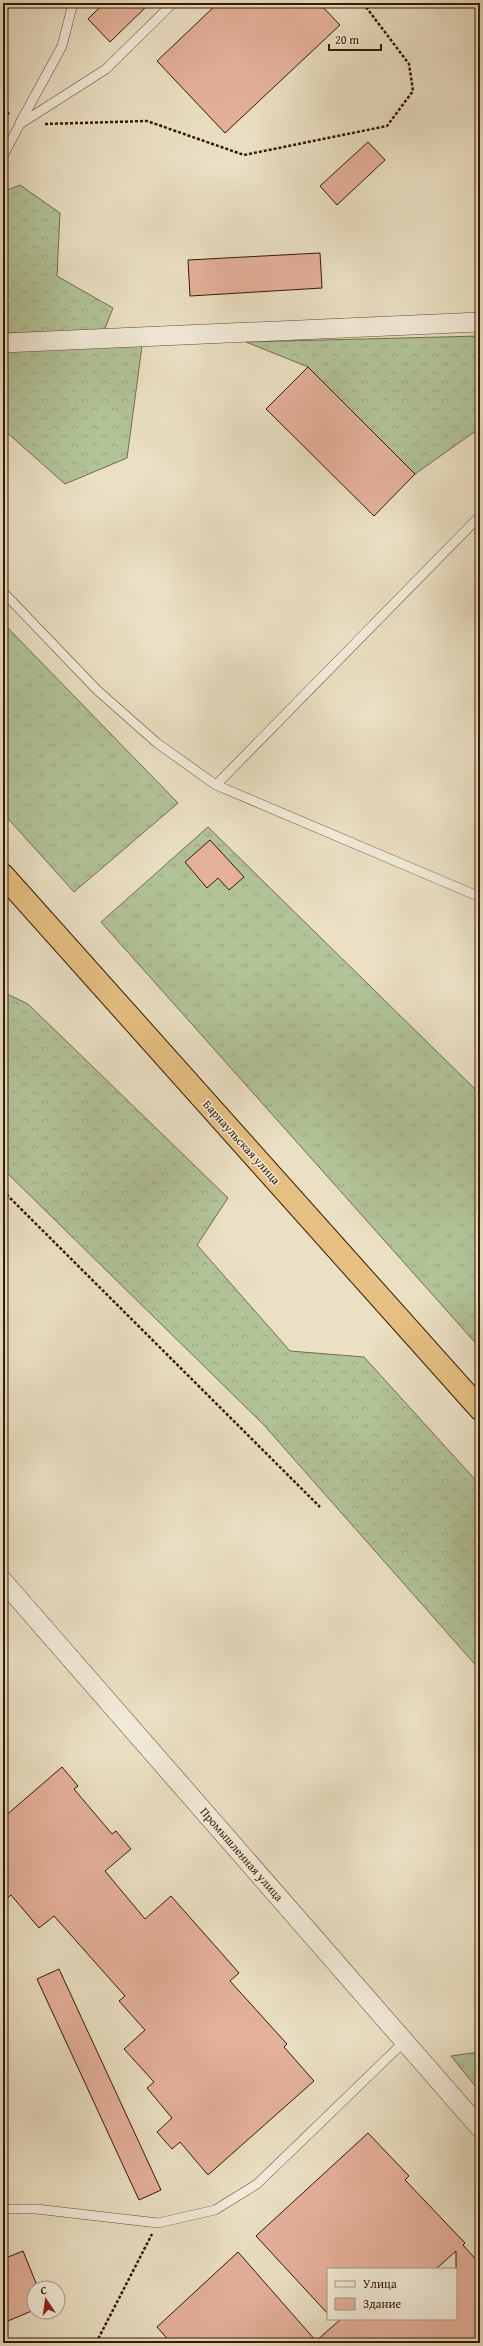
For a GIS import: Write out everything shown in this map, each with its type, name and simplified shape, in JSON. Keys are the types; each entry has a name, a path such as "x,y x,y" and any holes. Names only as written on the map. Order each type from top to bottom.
{"highway":[{"name":"Барнаульская улица","path":"3,875 480,1409"}],"street":[{"path":"3,343 480,322"},
{"name":"Промышленная улица","path":"3,1581 480,2128"}],"lane":[{"path":"3,156 62,46 72,7 76,3"},
{"path":"20,124 106,69 173,3"},
{"path":"216,786 480,516"},
{"path":"3,592 97,690 157,743 216,786 480,897"},
{"path":"3,2210 36,2209 158,2223 215,2210 257,2184 405,2041"}],"path":[{"path":"3,109 20,124 147,121 244,155 387,126 412,91 409,64 363,3"},
{"path":"3,1191 320,1507"},
{"path":"96,2343 158,2223"}],"green space":[{"path":"20,185 60,213 57,276 113,308 104,331 3,333 3,192"},
{"path":"480,336 480,428 415,474 308,367 246,342"},
{"path":"142,346 127,458 65,484 3,429 3,351"},
{"path":"3,623 178,803 74,892 3,813"},
{"path":"208,827 480,1094 480,1348 101,922"},
{"path":"3,992 28,1004 228,1198 197,1245 290,1351 364,1357 480,1485 480,1670 263,1424 3,1169"},
{"path":"480,2052 480,2092 451,2056"}],"building":[{"path":"104,3 150,3 110,42 88,19"},
{"path":"218,3 319,3 340,25 225,133 157,61"},
{"path":"368,142 385,160 337,205 320,186"},
{"path":"320,253 322,288 190,296 188,260"},
{"path":"308,367 415,474 374,516 266,409"},
{"path":"210,840 244,877 229,890 218,878 207,888 185,862"},
{"path":"62,1767 78,1786 74,1789 112,1834 116,1831 131,1849 105,1871 145,1919 171,1896 239,1973 230,1981 287,2044 284,2047 314,2081 208,2175 180,2142 172,2149 157,2132 172,2118 147,2088 154,2082 124,2049 145,2030 119,2001 125,1996 54,1916 39,1928 11,1895 3,1902 3,1818"},
{"path":"59,1969 161,2190 139,2200 37,1979"},
{"path":"368,2133 409,2176 405,2180 465,2243 463,2245 480,2264 480,2343 171,2343 157,2327 238,2252 316,2341 340,2320 457,2320 456,2251 437,2268 327,2268 327,2313 256,2236"},
{"path":"23,2251 35,2280 26,2280 26,2313 3,2323 3,2259"}]}
